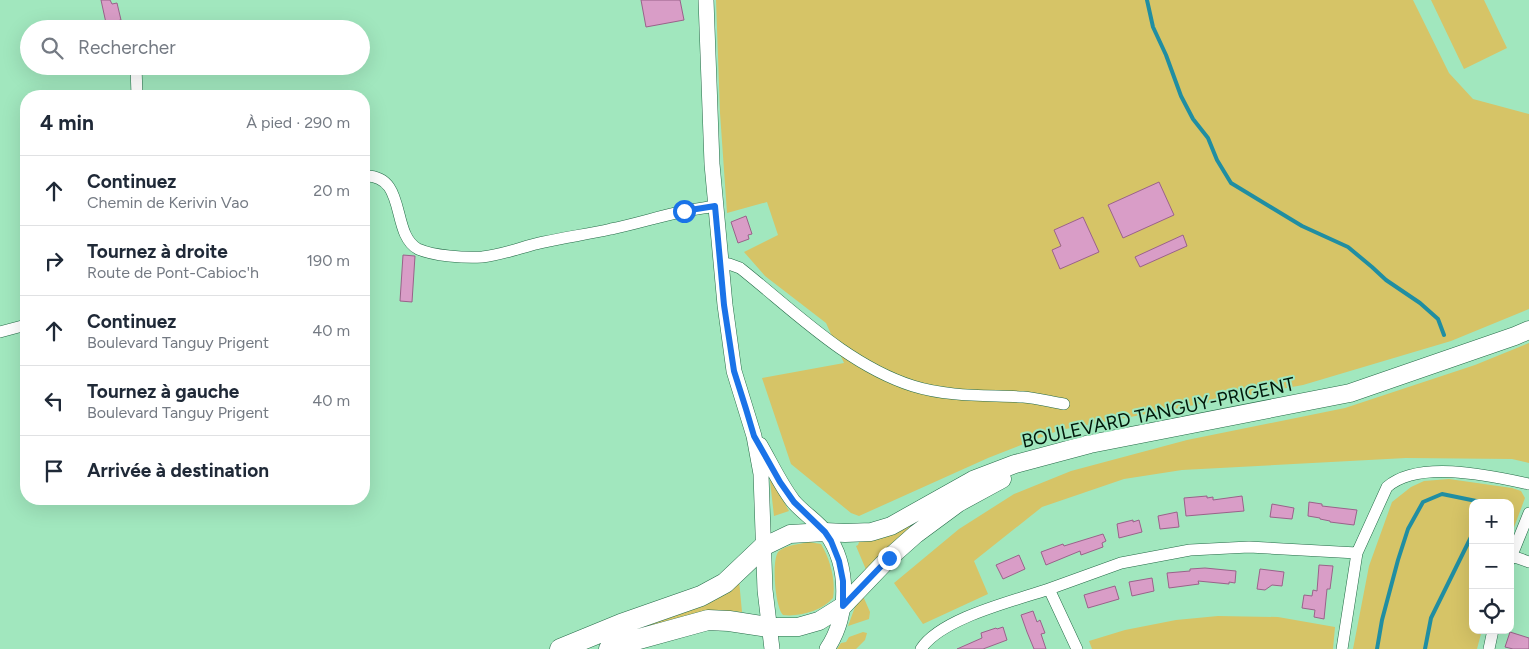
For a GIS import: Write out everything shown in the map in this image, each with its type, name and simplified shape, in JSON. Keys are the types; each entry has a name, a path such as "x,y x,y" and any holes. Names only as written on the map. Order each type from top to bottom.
{"highway":[{"path":"560,649 621,624 701,596 725,583 763,547"},
{"path":"609,649 708,620 768,627"}],"main road":[{"name":"BOULEVARD TANGUY-PRIGENT","path":"763,547 790,534 871,532 891,526 973,480 1015,464 1100,442 1350,393 1529,330"},
{"path":"768,627 798,627 819,621 843,606 889,558 916,534 958,503 1005,477 1057,453"}],"street":[{"path":"706,0 708,85 715,206 724,305 734,371 754,436 761,474 764,590 772,649"},
{"path":"136,75 137,90"},
{"path":"370,176 388,186 395,199 403,230 409,240 418,248 458,257 484,256 542,242 610,230 684,211 715,206"},
{"path":"721,263 740,268 842,350 884,374 914,386 960,395 1024,397 1064,404"},
{"path":"0,332 20,326"},
{"path":"754,436 780,482 794,502 825,532 839,561 843,581 843,606 840,623 827,649"},
{"path":"1342,649 1357,553 1387,487 1393,481 1415,473 1440,471 1499,477 1529,484"},
{"path":"1514,550 1529,513"},
{"path":"921,649 940,629 966,617 1121,563 1190,550 1249,547 1357,553"},
{"path":"1514,559 1529,562"},
{"path":"1049,589 1077,649"},
{"path":"1489,649 1492,634"}],"shaded area":[{"path":"716,0 1413,0 1449,73 1473,99 1529,114 1529,309 1451,341 1303,385 1060,430 988,458 859,516 851,513 791,464 762,378 844,363 826,323 765,276 744,252 778,235 767,202 727,213 720,113"},
{"path":"1431,0 1484,0 1507,48 1464,69"},
{"path":"1529,343 1529,463 1512,459 1406,458 1182,470 1124,479 1042,507 974,561 988,594 923,624 894,583 959,529 1014,494 1071,471 1187,440 1345,408 1475,365"},
{"path":"771,478 789,511 774,516 770,481"},
{"path":"1449,479 1512,488 1521,491 1525,498 1514,527 1514,499 1469,499 1469,634 1481,634 1477,649 1353,649 1369,566 1392,502 1411,487 1424,481"},
{"path":"912,524 914,527 867,572 856,546 859,542 883,538"},
{"path":"809,542 821,544 827,556 833,577 833,598 817,610 796,615 783,615 776,593 775,563 777,555 779,551 786,547"},
{"path":"739,580 742,612 698,613 671,620 629,635 627,629"},
{"path":"863,596 870,612 869,619 848,626 855,607"},
{"path":"1218,616 1278,617 1335,627 1333,649 1092,649 1089,641 1125,630 1176,620"},
{"path":"863,632 867,633 865,640 856,649 837,649 849,637"}],"building":[{"path":"101,0 110,0 112,4 117,3 121,20 105,20"},
{"path":"641,0 680,0 684,20 646,27"},
{"path":"1159,182 1174,215 1123,238 1108,205"},
{"path":"746,216 752,234 748,235 749,239 738,243 731,222"},
{"path":"1083,217 1099,252 1060,269 1052,250 1061,246 1054,230"},
{"path":"1183,235 1187,246 1140,267 1135,257"},
{"path":"403,255 415,256 412,302 400,301"},
{"path":"1207,496 1207,498 1213,497 1213,500 1242,496 1244,511 1186,516 1184,498"},
{"path":"1309,502 1322,504 1322,506 1357,510 1354,525 1330,522 1308,516"},
{"path":"1272,504 1294,508 1292,519 1270,517"},
{"path":"1177,512 1179,527 1160,529 1158,516"},
{"path":"1133,520 1133,522 1139,520 1142,532 1119,538 1117,524"},
{"path":"1103,534 1106,541 1102,543 1103,547 1081,555 1080,551 1046,565 1041,552 1063,544 1064,546"},
{"path":"1019,555 1025,569 1003,579 996,565"},
{"path":"1319,565 1333,566 1330,589 1327,589 1324,619 1314,617 1315,610 1302,608 1304,595 1312,596 1313,590 1317,591"},
{"path":"1205,568 1236,571 1235,583 1198,581 1199,584 1169,588 1167,573"},
{"path":"1260,569 1284,572 1282,586 1272,585 1265,590 1257,589"},
{"path":"1152,578 1154,591 1132,596 1129,582"},
{"path":"1115,586 1119,599 1088,608 1084,595"},
{"path":"1033,611 1037,622 1040,620 1045,633 1041,634 1046,649 1034,649 1021,615"},
{"path":"1003,627 1007,640 983,649 957,649 982,638 981,633"},
{"path":"1514,633 1529,638 1529,649 1505,647 1509,634"}],"waterway":[{"path":"1147,0 1153,27 1166,55 1181,96 1193,119 1208,138 1217,160 1231,183 1302,226 1348,247 1386,280 1420,303 1438,319 1444,335"},
{"path":"1377,649 1382,620 1398,560 1408,529 1423,502 1442,494 1469,500"},
{"path":"1425,649 1431,618 1469,541"}],"route":[{"path":"684,211 715,206 724,305 734,371 754,436 780,482 794,502 825,532 831,541 839,561 843,581 843,606 889,558"}]}
